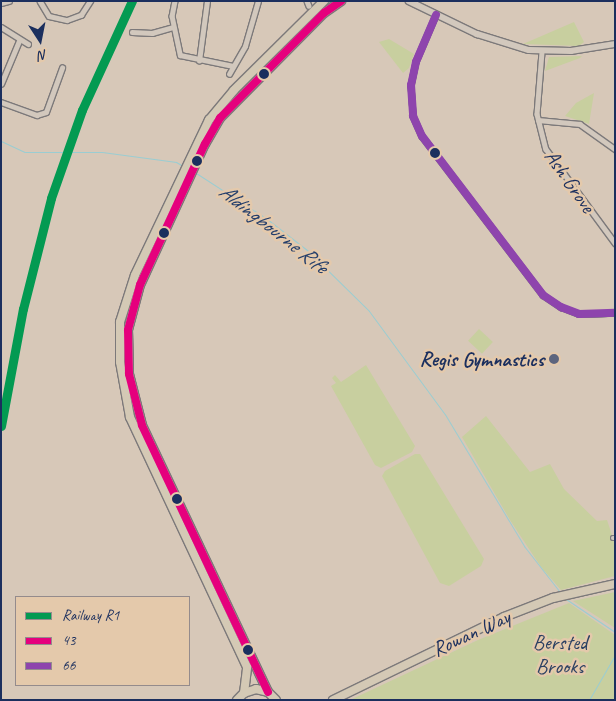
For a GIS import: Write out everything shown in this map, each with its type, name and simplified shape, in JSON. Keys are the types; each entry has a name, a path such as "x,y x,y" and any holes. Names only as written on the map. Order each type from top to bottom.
{"main road":[{"path":"244,693 247,667 137,435 122,379 119,334 124,303 182,172 219,107 324,1"},
{"path":"276,700 268,692 148,439 129,374 128,337 134,304 190,176 215,126 232,103 324,13 341,1"},
{"name":"Rowan Way","path":"333,700 483,626 553,598 615,584"},
{"path":"237,700 244,693 256,689 268,692"}],"street":[{"path":"1,3 9,1"},
{"path":"40,1 49,16 59,20 74,19 87,9 90,1"},
{"path":"175,1 174,27 180,55 199,61 233,66"},
{"path":"199,61 207,1"},
{"path":"229,74 245,46 258,1"},
{"path":"409,1 500,43 542,52 588,50 615,44"},
{"path":"436,15 416,62 411,85 413,116 422,136 543,295 561,307 579,314 615,313"},
{"path":"1,27 20,41 28,44"},
{"path":"132,32 152,33 174,27"},
{"path":"1,84 20,41"},
{"name":"Ash Grove","path":"542,52 538,120 551,157 615,244"},
{"path":"1,102 38,115 46,112 62,68"},
{"path":"538,120 580,124 615,149"}],"green space":[{"path":"574,22 584,42 579,46 523,44"},
{"path":"389,39 414,54 409,68 403,73 379,42"},
{"path":"582,56 580,58 545,71 549,57"},
{"path":"594,93 589,124 565,116 576,103"},
{"path":"479,329 493,342 482,354 468,341"},
{"path":"366,365 415,446 412,452 381,468 375,465 331,386 336,383 332,378 335,375 341,382"},
{"path":"486,416 530,472 550,464 564,489 597,521 607,520 615,544 615,576 561,590 541,567 510,520 462,437"},
{"path":"415,454 420,454 484,559 481,566 449,586 440,583 382,476 385,471"},
{"path":"615,592 615,628 573,601"},
{"name":"Bersted Brooks","path":"569,603 615,635 615,700 350,700 478,640"}],"waterway":[{"name":"Aldingbourne Rife","path":"1,141 25,152 102,152 176,162 183,166"},
{"name":"Aldingbourne Rife","path":"196,173 267,219 307,250 369,311 446,416 524,546 560,592"},
{"name":"Aldingbourne Rife","path":"566,599 615,632"},
{"path":"589,700 615,655"}],"rail line":[{"name":"R1","path":"1,426 23,309 51,198 82,110 132,1"}],"transit line":[{"name":"43","path":"268,692 142,425 129,374 128,330 140,285 205,144 220,118 324,13 341,1"},
{"name":"66","path":"436,15 416,62 411,85 413,116 422,136 543,295 561,307 579,314 615,313"}],"place":[{"name":"Regis Gymnastics","path":"554,359"}]}
